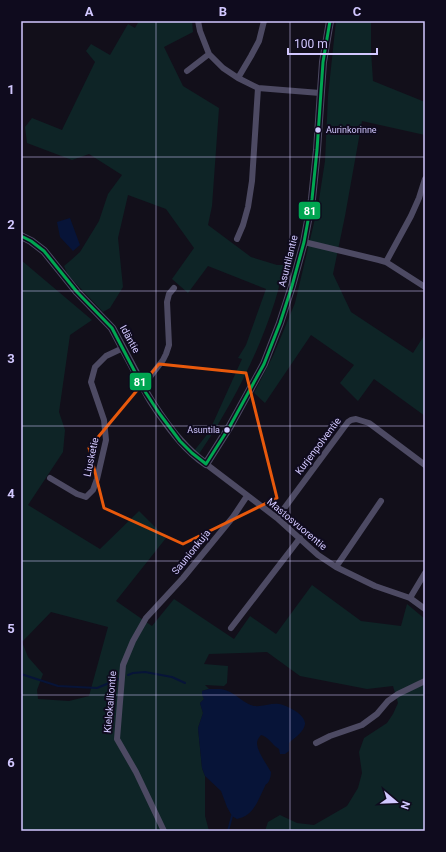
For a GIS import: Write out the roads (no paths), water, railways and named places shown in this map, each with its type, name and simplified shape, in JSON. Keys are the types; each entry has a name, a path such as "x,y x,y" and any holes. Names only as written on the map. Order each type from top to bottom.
{"street":[{"path":"198,21 200,31 209,54 223,68 238,78 258,88 320,93"},
{"path":"238,78 252,56 259,41 264,21"},
{"name":"Asuntilantie","path":"206,464 230,426 264,364 280,323 292,286 304,242 315,178 320,93 323,62 330,21"},
{"path":"187,71 209,54"},
{"path":"237,239 248,207 252,181 258,88"},
{"path":"386,262 411,216 425,179"},
{"path":"419,198 425,202"},
{"name":"Idäntie","path":"21,236 44,251 77,292 112,328 147,394 167,425 182,444 206,464"},
{"path":"304,242 386,262 425,287"},
{"path":"143,386 166,354 168,345 167,302 169,294 174,288"},
{"name":"Liusketie","path":"50,478 77,494 86,497 93,490 106,440 104,420 91,382 95,367 106,356 123,348"},
{"name":"Kurjenpolventie","path":"277,518 348,422 352,420 356,419 369,423 425,465"},
{"name":"Mastosvuorentie","path":"206,464 277,518 318,555 336,567 375,586 410,598 425,608"},
{"name":"Saunionkuja","path":"146,618 183,578 233,517 247,496"},
{"path":"336,567 381,501"},
{"path":"231,628 300,538"},
{"path":"410,598 425,573"},
{"name":"Kielokalliontie","path":"146,618 133,641 123,665 117,740 136,772 164,831"},
{"path":"316,743 330,736 362,725 377,714 388,701 398,694 425,681"}],"water":[{"path":"70,218 80,245 73,251 60,237 57,222"},
{"path":"209,689 220,689 227,691 254,706 276,704 291,708 302,717 305,724 303,730 289,743 289,751 285,754 280,754 279,749 266,737 261,735 257,742 257,746 271,772 270,778 255,807 248,815 237,819 232,816 221,791 205,776 202,768 198,728 203,713 200,703 204,699 202,691"}],"waterway":[{"path":"128,675 145,672 172,677 185,683"},
{"path":"21,674 58,686 97,688 119,679"},
{"path":"228,831 232,816"}],"place":[{"name":"Aurinkorinne","path":"318,130"},
{"name":"Asuntila","path":"227,430"}]}
